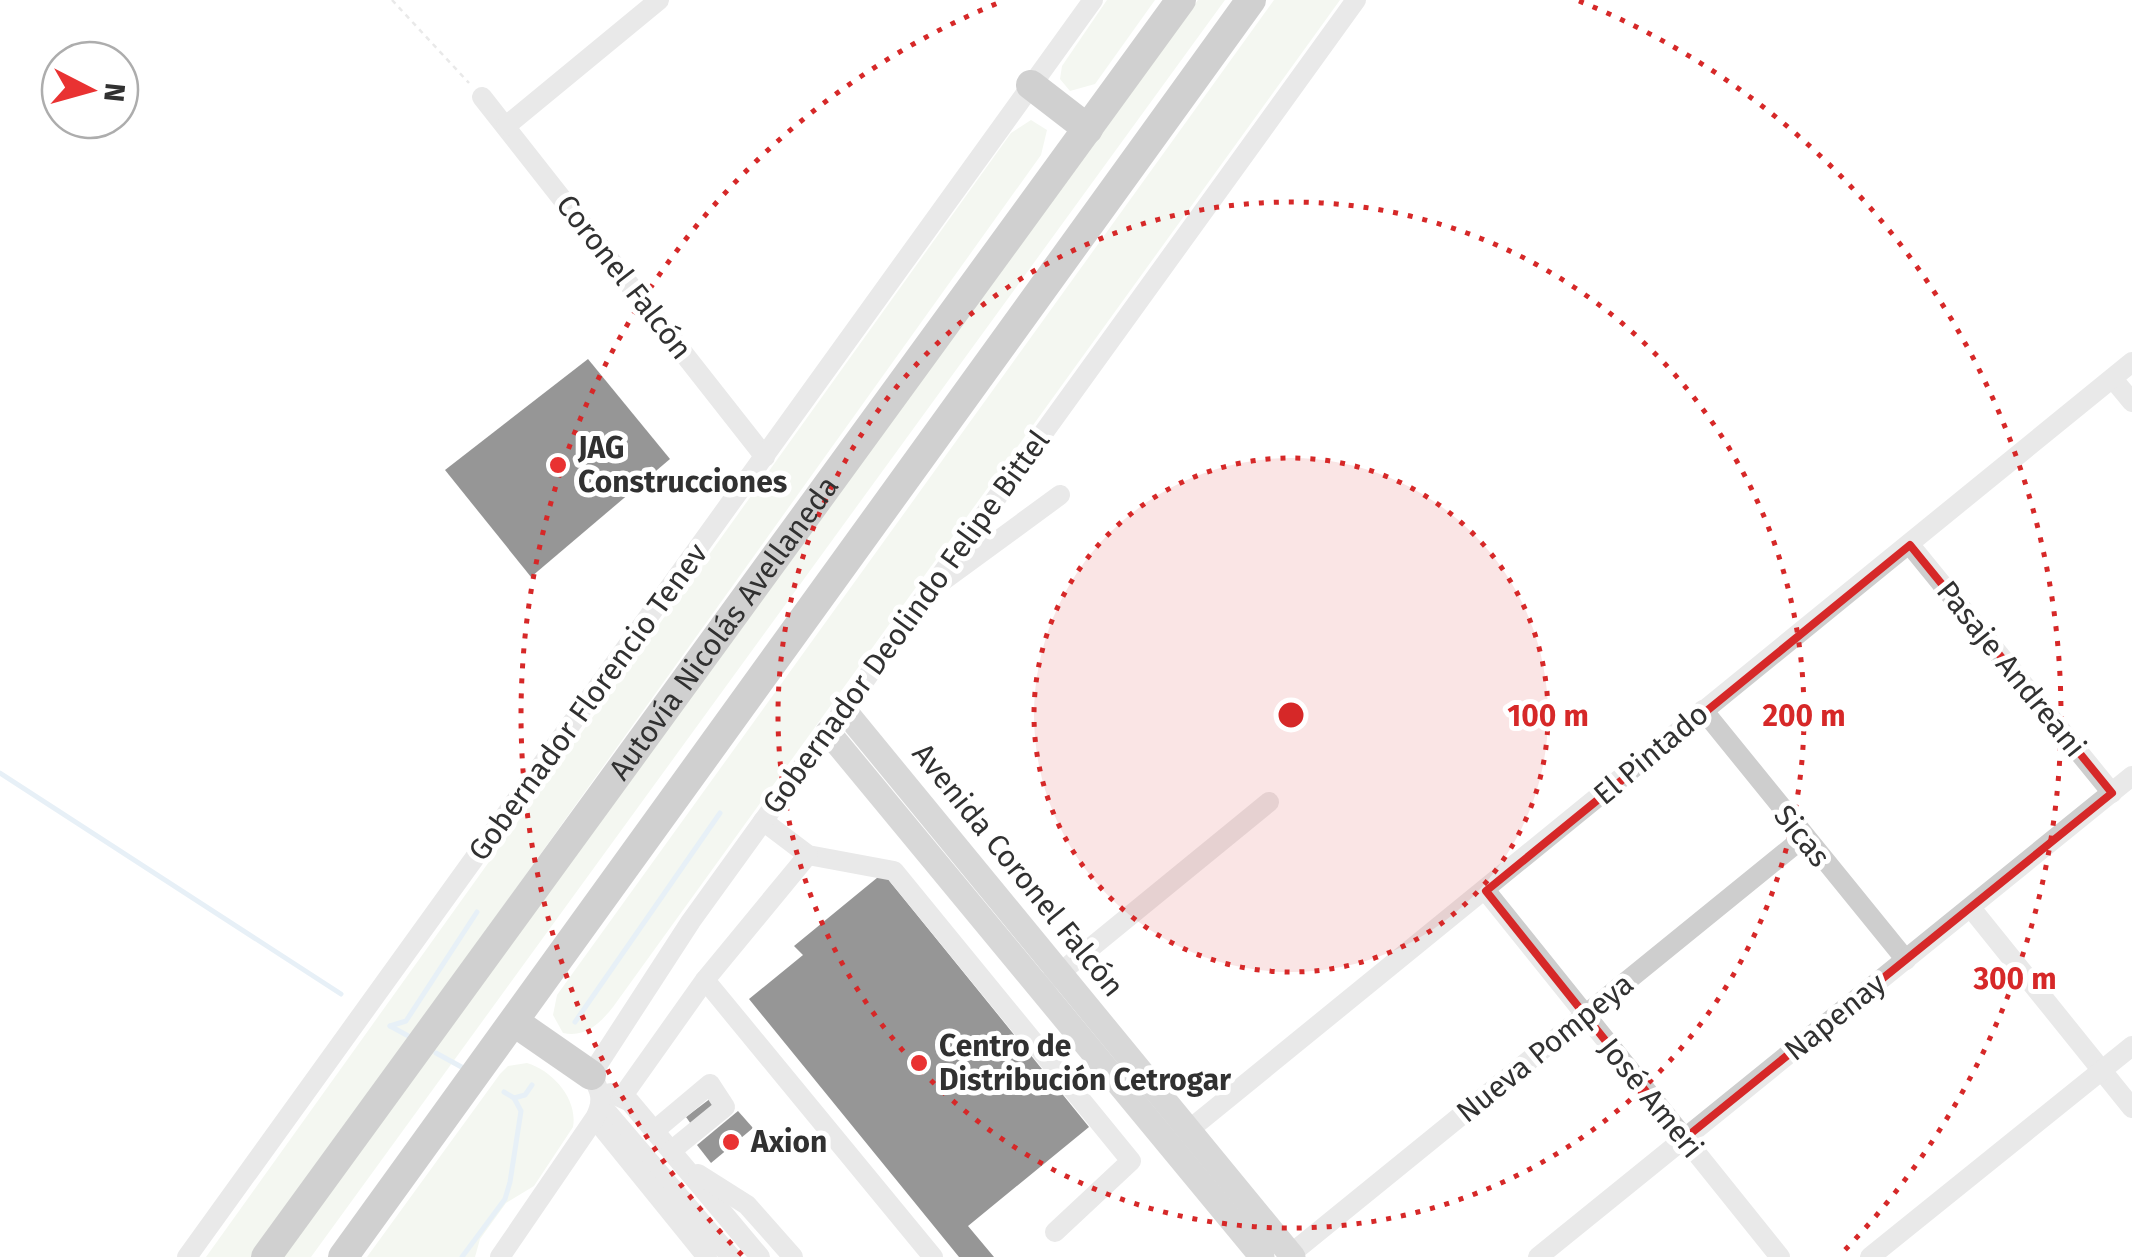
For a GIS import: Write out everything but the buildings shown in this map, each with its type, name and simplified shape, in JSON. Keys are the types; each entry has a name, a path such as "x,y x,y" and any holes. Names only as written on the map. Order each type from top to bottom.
{"highway":[{"name":"Autovía Nicolás Avellaneda","path":"266,1257 1181,0"},
{"name":"Autovía Nicolás Avellaneda","path":"343,1257 516,1023 1250,0"},
{"path":"1031,86 1088,129"},
{"path":"516,1023 602,1097"}],"main road":[{"name":"Avenida Coronel Falcón","path":"844,710 1050,981 1179,1138 1290,1256"},
{"name":"Avenida Coronel Falcón","path":"828,732 1050,981"},
{"name":"Avenida Coronel Falcón","path":"1179,1138 1262,1257"}],"street":[{"path":"506,126 659,0"},
{"name":"Gobernador Florencio Tenev","path":"187,1257 1093,0"},
{"name":"Gobernador Deolindo Felipe Bittel","path":"500,1257 602,1097 763,821 1356,0"},
{"name":"Coronel Falcón","path":"482,98 764,457"},
{"name":"El Pintado","path":"1179,1138 2132,362"},
{"path":"2113,378 2132,402"},
{"path":"926,592 1060,494"},
{"name":"Pasaje Andreani","path":"1910,545 2112,793"},
{"name":"Sicas","path":"1703,710 1802,838 1906,960"},
{"name":"Napenay","path":"1538,1257 2132,776"},
{"path":"1050,981 1270,802"},
{"path":"763,821 808,854 894,871 1131,1162 1054,1232"},
{"name":"Nueva Pompeya","path":"1290,1256 1802,838"},
{"path":"602,1097 808,854"},
{"name":"José Ameri","path":"1486,891 1780,1257"},
{"path":"1971,908 2132,1108"},
{"path":"705,980 933,1257"},
{"path":"1870,1257 2132,1046"},
{"path":"654,1131 710,1084 725,1108 671,1151"},
{"path":"602,1097 654,1131 760,1257"},
{"path":"602,1097 691,1224 707,1257"},
{"path":"686,1169 748,1205 792,1257"},
{"path":"691,1224 716,1204"},
{"path":"691,1224 730,1257"}],"path":[{"path":"392,0 482,98"}],"highlighted area":[{"path":"1910,545 2112,793 1684,1139 1486,891"}],"green space":[{"path":"1107,0 1155,0 1095,84 1070,91 1060,79 1062,66"},
{"path":"1198,0 1225,0 311,1257 282,1257"},
{"path":"1274,0 1340,0 613,1007 586,1031 563,1033 553,1015 557,995"},
{"path":"1031,120 1047,130 1041,155 252,1257 206,1257 1011,133"},
{"path":"527,1063 546,1072 562,1088 574,1117 573,1127 534,1186 506,1203 480,1239 475,1257 367,1257 500,1074 508,1066"}],"waterway":[{"path":"0,773 341,994"},
{"path":"575,1022 720,813"},
{"path":"390,1026 406,1021 477,912"},
{"path":"390,1026 412,1038"},
{"path":"436,1053 467,1070"},
{"path":"514,1098 525,1095 532,1085"},
{"path":"462,1257 505,1199 510,1182 521,1111 514,1098 504,1092"}],"place":[{"name":"JAG Construcciones","path":"558,465"},
{"name":"Centro de Distribución Cetrogar","path":"919,1063"},
{"name":"Axion","path":"731,1142"}]}
